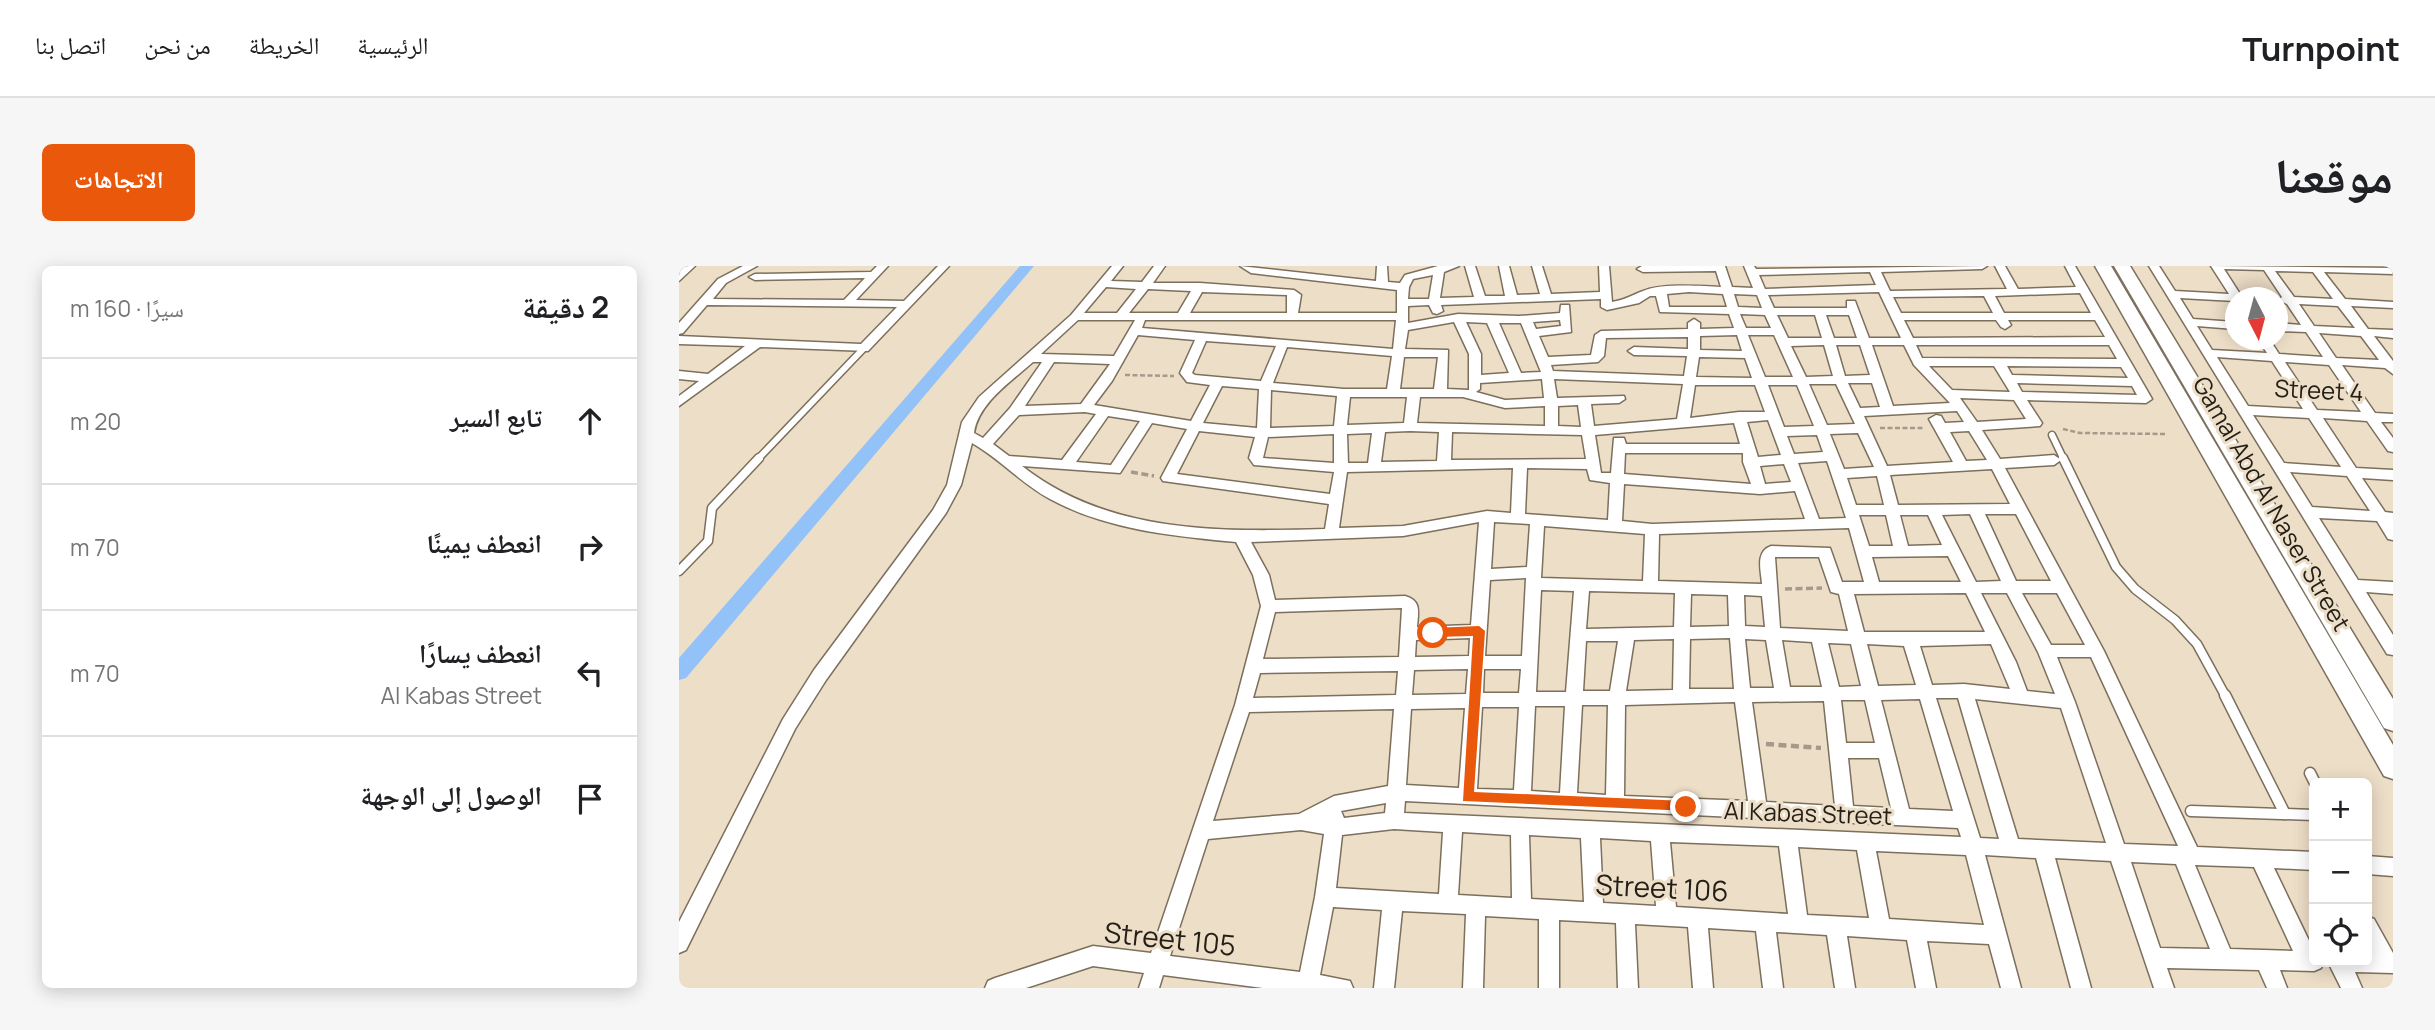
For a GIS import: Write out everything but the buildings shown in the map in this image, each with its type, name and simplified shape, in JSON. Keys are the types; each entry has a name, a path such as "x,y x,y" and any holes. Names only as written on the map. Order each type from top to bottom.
{"main road":[{"name":"Gamal Abd Al Naser Street","path":"2103,266 2393,768"},
{"name":"Gamal Abd Al Naser Street","path":"2122,266 2393,721"}],"street":[{"path":"679,278 690,266"},
{"path":"746,284 765,266"},
{"path":"837,275 847,266"},
{"path":"848,302 883,266"},
{"path":"679,340 864,348 943,266"},
{"path":"679,943 789,724 820,674 939,513 954,485 969,422 984,400 1075,317 1118,266"},
{"path":"1121,316 1160,266"},
{"path":"1245,266 1251,270 1403,287"},
{"path":"1314,277 1321,266"},
{"path":"1355,266 1357,281"},
{"path":"1382,266 1382,284"},
{"path":"1393,394 1403,316 1403,287 1409,277 1454,266"},
{"path":"1470,266 1480,299"},
{"path":"1504,266 1512,299"},
{"path":"1537,266 1546,298"},
{"path":"1604,266 1607,307 1635,301 1647,293 1689,289 1729,292 1845,289 1988,293 2083,290"},
{"path":"1647,293 1643,267 1688,269 1982,266"},
{"path":"2000,266 2014,292"},
{"path":"1948,394 2146,398 2070,266"},
{"path":"2154,266 2393,649"},
{"path":"2216,266 2230,287"},
{"path":"2224,266 2390,271"},
{"path":"1873,267 1918,362 1961,407 1973,425 2096,651 2187,856 2224,959"},
{"path":"2267,267 2277,287"},
{"path":"1721,268 1734,313 1814,524"},
{"path":"1750,268 1802,380 1853,517 1873,587"},
{"path":"1835,268 1855,312 1888,410"},
{"path":"1439,269 1434,302 1439,319"},
{"path":"1682,421 1695,334 1688,269"},
{"path":"2316,269 2391,366"},
{"path":"704,302 746,284 837,275 874,275"},
{"path":"679,330 685,317 704,302 722,281 848,302 907,304"},
{"path":"1104,284 1200,286 1293,293 1292,316"},
{"path":"1182,316 1200,286"},
{"path":"1229,316 1241,290"},
{"path":"1241,339 1267,291"},
{"path":"1661,291 1664,310 1734,313 1855,312"},
{"path":"1988,293 2012,341"},
{"path":"2171,294 2225,296"},
{"path":"1403,316 1434,302 1607,295"},
{"path":"1532,333 1567,329 1564,298"},
{"path":"2288,300 2393,305"},
{"path":"2288,304 2311,330 2393,448"},
{"path":"1820,313 1840,379 1882,469 1902,551"},
{"path":"1085,408 1145,316"},
{"path":"1075,317 1403,316 1439,319 1525,319 1566,316"},
{"path":"1896,316 2098,317"},
{"path":"1440,394 1459,353 1458,317"},
{"path":"1491,318 1510,376 1505,404"},
{"path":"1525,319 1547,361 1552,431"},
{"path":"2189,322 2225,324"},
{"path":"2288,328 2393,334"},
{"path":"1134,331 1398,353 1459,353"},
{"path":"1547,361 1594,359 1598,356 1601,335 1741,332 1829,340 2111,341"},
{"path":"1634,334 1636,378"},
{"path":"1202,337 1187,377 1343,393 1474,395 1486,401 1505,404 1619,399"},
{"path":"1283,343 1265,386 1262,433 1256,458 1259,462 1341,468 1520,463 1594,464"},
{"path":"679,402 756,344"},
{"path":"2271,350 2351,472 2387,516 2393,535"},
{"path":"1633,351 1752,355"},
{"path":"1459,353 1475,379 1474,395"},
{"path":"2208,353 2391,366"},
{"path":"1032,358 1117,360"},
{"path":"986,443 1015,411 1050,359"},
{"path":"1918,362 2124,363"},
{"path":"1941,428 2035,423 2020,394 1998,362"},
{"path":"679,375 710,378"},
{"path":"1475,379 1550,375 1762,382 1878,379"},
{"path":"1615,377 1622,427 1615,527"},
{"path":"2009,379 2136,382"},
{"path":"1218,381 1168,478 1338,500"},
{"path":"1331,535 1341,468 1343,393"},
{"path":"1410,428 1414,394"},
{"path":"1584,401 1595,477 1760,489 1799,486"},
{"path":"1856,412 1961,407"},
{"path":"1015,411 1085,408 1194,426 1262,433 1379,428 1588,431 1774,415"},
{"path":"1929,408 1961,464"},
{"path":"1067,464 1105,410"},
{"name":"Street 4","path":"2243,410 2393,418"},
{"path":"1739,416 1748,455 1760,489"},
{"path":"1007,460 1115,470 1149,417"},
{"path":"1374,467 1379,428"},
{"path":"1444,465 1446,428"},
{"path":"1779,432 1864,428"},
{"path":"967,435 986,443 1056,496 1099,514 1160,528 1241,537 1403,531 1487,516 1652,528 1814,524 1893,509 2019,509"},
{"path":"1619,449 1789,459 1830,456"},
{"path":"1838,474 1882,469 2054,460"},
{"path":"1518,517 1520,463"},
{"path":"2280,467 2393,475"},
{"path":"1932,509 1996,638 2021,696"},
{"path":"1975,509 2011,589 2046,651 2067,702 2164,988"},
{"path":"2307,512 2387,516"},
{"path":"1467,797 1487,516"},
{"path":"1522,799 1536,578 1537,520"},
{"path":"1650,585 1652,528"},
{"path":"1149,988 1243,705 1269,607 1261,575 1241,537"},
{"path":"1864,552 1952,550"},
{"path":"1783,694 1773,633 1767,554 1771,551 1825,552 1860,639 1884,751 1902,817"},
{"path":"1483,575 1536,578 1582,585 1769,590"},
{"path":"1567,802 1582,585"},
{"path":"1681,695 1680,634 1683,586"},
{"path":"2353,586 2393,588"},
{"path":"1841,588 2061,587"},
{"path":"1736,588 1735,632 1741,694 1758,811"},
{"path":"1269,607 1405,602 1412,608 1394,821"},
{"path":"1410,634 1479,631"},
{"path":"1578,635 1735,632 1860,639 1996,638"},
{"path":"1615,804 1616,696 1627,635"},
{"path":"1819,636 1832,693 1845,814"},
{"path":"1910,640 1973,846 2011,988"},
{"path":"2046,651 2096,651"},
{"path":"1254,666 1530,662"},
{"path":"1243,705 1574,696 1964,691 2067,702"},
{"path":"1964,691 2011,848"},
{"path":"1837,750 1884,751"},
{"name":"Al Kabas Street","path":"1301,822 1334,804 1396,793 1964,820"},
{"path":"1308,984 1325,897 1335,827 1334,804"},
{"name":"Al Kabas Street","path":"1201,831 1301,822 1335,827 1394,821 2309,861"},
{"path":"1448,905 1453,824"},
{"path":"1520,826 1522,908"},
{"path":"1590,830 1594,913"},
{"path":"1660,832 1667,917"},
{"path":"1787,838 1799,924"},
{"path":"1865,841 1881,929"},
{"path":"2043,849 2081,988"},
{"path":"2260,859 2309,957"},
{"path":"2372,865 2393,867"},
{"name":"Street 106","path":"1325,897 1996,935"},
{"path":"1384,988 1393,901"},
{"path":"1473,988 1476,906"},
{"path":"1549,910 1549,988"},
{"path":"1625,914 1628,988"},
{"path":"1697,918 1703,988"},
{"path":"1765,922 1773,988"},
{"path":"1835,926 1845,988"},
{"path":"1915,931 1926,988"},
{"path":"2372,934 2389,963"},
{"name":"Street 105","path":"995,988 1093,956 1158,963 1271,983 1343,988"},
{"path":"2154,958 2309,961"},
{"path":"2265,960 2277,988"},
{"path":"2342,967 2352,988"}],"lane":[{"path":"679,571 708,541 712,509 721,497 864,348"},
{"path":"2052,435 2116,567 2135,589 2175,620 2197,644 2247,736 2285,814"},
{"path":"2310,773 2312,778"},
{"path":"2191,811 2309,815"}],"path":[{"path":"1109,374 1187,377"},
{"path":"2035,423 2080,433 2165,434"},
{"path":"1864,428 1941,428"},
{"path":"1115,470 1168,478"},
{"path":"1769,590 1841,588"},
{"path":"1750,746 1772,744 1837,750"}],"waterway":[{"path":"679,672 1027,266"}],"route":[{"path":"1433,633 1479,631 1467,797 1686,807"}]}
